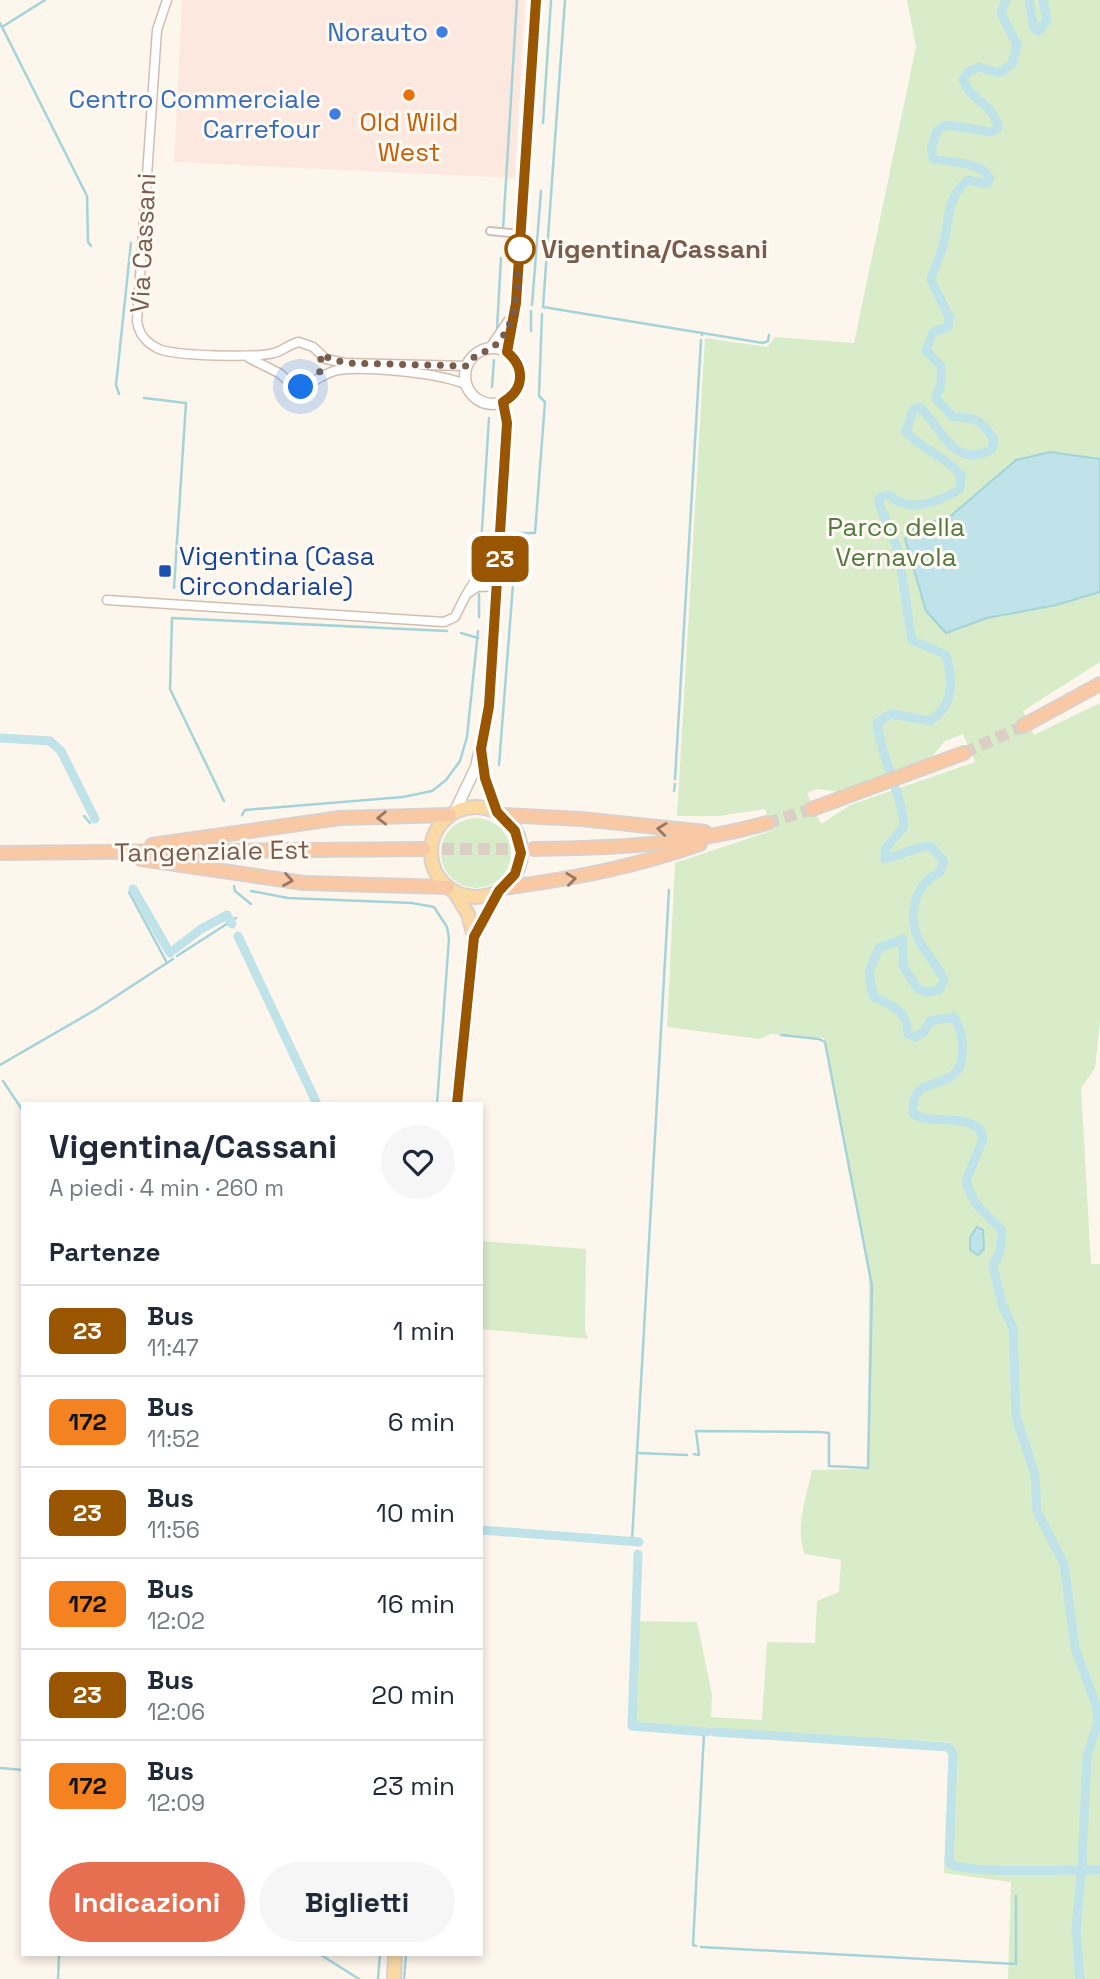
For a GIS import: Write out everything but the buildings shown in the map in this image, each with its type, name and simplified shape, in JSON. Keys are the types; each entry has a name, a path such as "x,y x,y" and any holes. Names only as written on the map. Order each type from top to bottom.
{"highway":[{"path":"1023,726 1100,684"},
{"path":"812,809 964,752"},
{"path":"50,853 185,842 340,818 452,814"},
{"path":"499,814 730,834"},
{"path":"501,889 582,878 638,865 767,823"},
{"path":"534,849 659,845 730,834"},
{"name":"Tangenziale Est","path":"0,853 424,849"},
{"path":"50,853 158,861 304,883 451,889"}],"main road":[{"path":"457,1102 474,937 468,914 436,872 432,845 435,833 452,814 475,807 499,814 515,831 521,853 515,874 501,889 474,937"},
{"path":"451,889 479,897 501,889"},
{"path":"394,1979 395,1956"}],"street":[{"name":"Via Cassani","path":"167,0 157,30 138,331 146,341 162,350 246,356 282,350 299,342 313,347 320,355 345,363 467,366"},
{"path":"507,352 516,303 536,0"},
{"path":"490,231 521,234"},
{"path":"491,348 507,352 514,358 521,374 517,391 503,402 485,403 477,399 467,385 467,366 477,354 491,348 506,329 516,303"},
{"path":"279,373 277,361 282,350"},
{"path":"318,377 321,370 320,355"},
{"name":"Via Cassani","path":"246,356 279,373 294,386 307,385 318,377 349,369 435,375 452,378 467,385"},
{"path":"452,814 481,749 489,706 507,423 503,402"},
{"path":"107,600 444,622 455,617 467,594 482,575 491,567 499,567"},
{"path":"467,594 477,587 498,586"},
{"path":"481,749 485,778 499,814"}],"shaded area":[{"path":"182,0 525,0 515,178 174,162"}],"green space":[{"name":"Parco della Vernavola","path":"907,0 1100,0 1100,662 1023,711 1034,735 1100,703 1100,1021 1095,1068 1081,1088 1091,1264 1100,1264 1100,1979 1008,1979 1011,1882 944,1873 950,1742 629,1728 634,1621 697,1622 712,1695 711,1717 762,1720 767,1642 815,1643 817,1601 839,1592 841,1560 805,1554 802,1545 802,1512 812,1470 868,1469 869,1272 824,1038 771,1034 759,1039 667,1027 675,863 771,831 765,809 719,816 677,816 705,338 767,347 775,337 854,343 916,47","holes":["963,734 975,762 850,805 821,824 807,793 817,789 843,792 930,759 945,741"]},
{"path":"483,818 496,824 505,833 509,839 509,867 501,878 490,886 469,888 451,878 443,867 441,846 451,828 462,820"},
{"path":"483,1241 586,1249 585,1330 588,1339 483,1329"}],"water":[{"path":"1050,452 1100,459 1100,592 1056,605 987,618 946,633 926,611 905,539 913,529 922,524 946,520 1016,460"},
{"path":"977,1227 983,1230 984,1249 978,1255 970,1250 970,1237"}],"waterway":[{"path":"2,27 45,0"},
{"path":"503,230 517,0"},
{"path":"543,123 551,0"},
{"path":"565,0 543,307 702,333"},
{"path":"1006,0 1001,13 1017,45 1012,64 999,73 979,67 968,72 963,80 972,94 992,113 998,128 992,132 946,125 936,132 931,150 934,159 973,166 981,169 990,179 986,184 968,180 955,195 952,203 942,249 931,280 949,317 948,327 933,332 926,351 941,366 941,383 936,399 953,417 974,419 982,424 994,440 992,449 968,455 958,451 920,407 913,410 906,432 961,475 960,489 924,504 906,504 889,495 880,497 879,504 898,550 912,640 946,655 950,674 948,700 930,721 890,714 877,723 904,826 885,849 885,859 931,846 944,862 940,872 925,883 920,891 913,919 921,943 944,980 939,990 927,992 918,989 903,966 903,939 879,948 869,972 873,996 902,1014 908,1034 915,1037 924,1032 930,1021 954,1017 960,1031 960,1065 950,1077 919,1091 913,1103 913,1114 930,1119 966,1122 981,1131 983,1139 966,1181 977,1204 1002,1231 1000,1251 993,1266 1002,1304 1013,1328 1016,1416 1035,1475 1037,1511 1064,1564 1075,1648 1097,1708 1098,1722 1087,1756 1082,1864"},
{"path":"1029,0 1034,28 1039,31 1047,20 1043,0"},
{"path":"0,23 87,196 88,242 91,246"},
{"path":"532,305 541,191"},
{"path":"119,394 116,385 131,243"},
{"path":"497,329 501,258"},
{"path":"531,311 531,331"},
{"path":"499,765 517,533 535,533 545,402 539,396 542,314"},
{"path":"702,335 763,343 768,341 769,335"},
{"path":"675,779 701,340"},
{"path":"492,387 494,360"},
{"path":"144,398 186,403 174,588"},
{"path":"480,561 489,418"},
{"path":"479,594 479,617"},
{"path":"224,801 170,689 172,618 447,631"},
{"path":"242,815 245,810 403,797 432,791 446,780 460,761 467,737 478,631"},
{"path":"461,633 478,638"},
{"path":"0,738 50,741 61,751 95,819"},
{"path":"674,791 675,784"},
{"path":"84,816 90,823"},
{"path":"234,886 235,891 251,904"},
{"path":"133,889 170,953"},
{"path":"632,1541 669,890"},
{"path":"251,891 288,898 412,903 434,907 447,927 449,938 437,1102"},
{"path":"129,892 167,963"},
{"path":"175,949 201,929 227,915 232,924"},
{"path":"177,956 236,918"},
{"path":"238,936 316,1102"},
{"path":"0,1065 95,1010 173,959"},
{"path":"694,1454 699,1455 696,1431 820,1432 829,1433 829,1466 868,1468 872,1286 825,1042 781,1035"},
{"path":"3,1081 21,1108"},
{"path":"637,1453 687,1455"},
{"path":"483,1530 639,1542"},
{"path":"638,1554 632,1726 707,1732"},
{"path":"714,1732 948,1747 953,1753 949,1863 959,1867 997,1870 1100,1870"},
{"path":"696,1946 693,1945 704,1733"},
{"path":"0,1768 21,1770"},
{"path":"1080,1979 1076,1929 1081,1876"},
{"path":"701,1947 1016,1964 1016,1896"},
{"path":"58,1979 59,1956"},
{"path":"323,1956 359,1979"},
{"path":"378,1979 380,1956"},
{"path":"404,1979 406,1956"}],"tunnel":[{"path":"964,753 1023,726"},
{"path":"767,823 812,809"},
{"path":"424,849 534,849"}],"bus line":[{"name":"23","path":"457,1102 474,937 499,891 515,874 521,853 520,842 511,824 497,812 485,778 481,749 489,706 499,567 507,423 503,402 517,391 521,374 514,358 507,352 516,303 536,0"}],"place":[{"name":"Norauto","path":"442,32"},
{"name":"Old Wild West","path":"409,95"},
{"name":"Centro Commerciale Carrefour","path":"335,114"},
{"name":"Vigentina/Cassani","path":"520,249"},
{"name":"Vigentina (Casa Circondariale)","path":"165,571"}],"route":[{"path":"301,387 318,377 321,370 320,355 345,363 467,366 477,354 491,348 506,329 516,303 520,249"}]}
